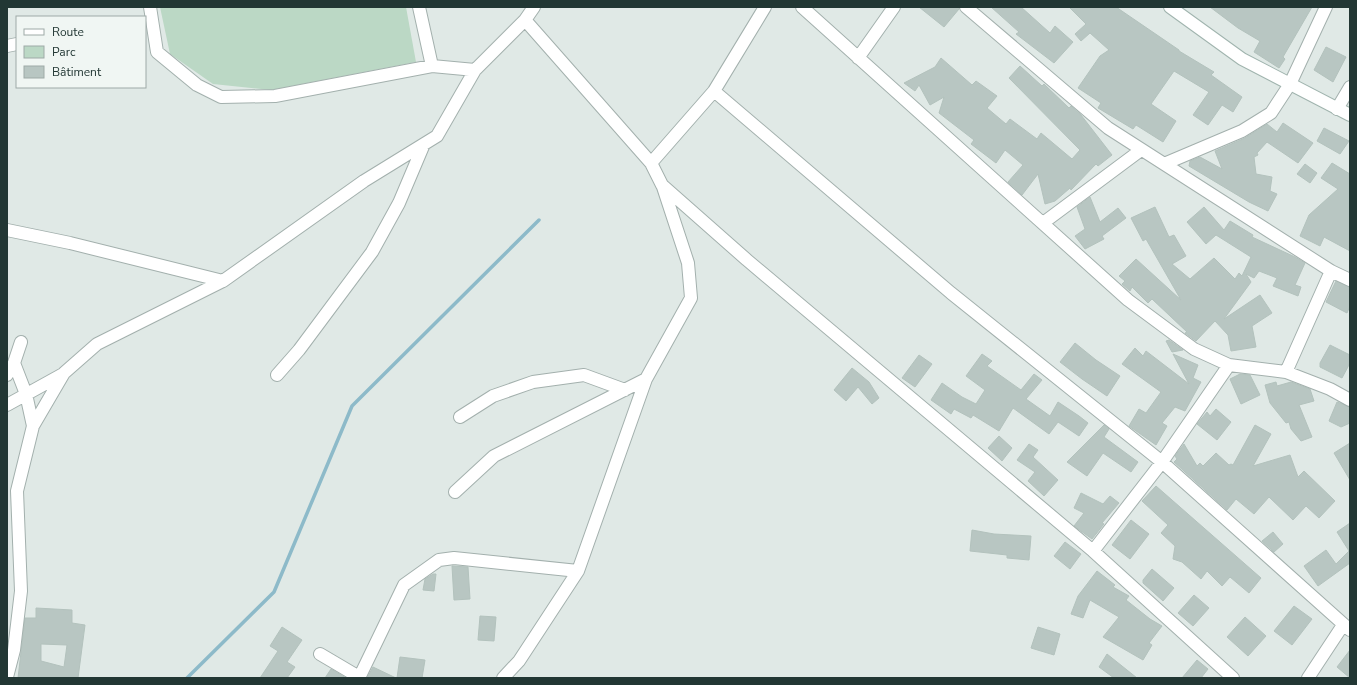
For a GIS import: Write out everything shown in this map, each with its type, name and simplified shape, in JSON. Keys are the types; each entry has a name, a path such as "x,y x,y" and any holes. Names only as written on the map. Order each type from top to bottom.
{"street":[{"path":"150,7 149,26 157,52 196,85 221,97 275,96 432,66 475,70"},
{"path":"419,7 432,66"},
{"path":"7,405 64,373 98,344 223,281 364,182 437,136 475,70 525,20 534,7"},
{"path":"651,163 714,91 765,7"},
{"path":"802,7 1128,300 1194,349 1229,365 1286,372 1330,389 1350,400"},
{"path":"858,58 894,7"},
{"path":"966,7 1108,128 1331,271 1350,280"},
{"path":"1170,7 1242,59 1350,115"},
{"path":"1164,164 1242,131 1271,113 1290,84 1326,7"},
{"path":"503,678 519,660 578,571 646,380 691,298 688,262 662,185 651,163 525,20"},
{"path":"1337,109 1350,87"},
{"path":"714,91 951,293 1162,462 1346,628 1308,678"},
{"path":"277,375 299,350 372,252 399,202 424,144"},
{"path":"1043,223 1141,150"},
{"path":"662,185 753,265 1093,551 1233,678"},
{"path":"7,230 70,243 223,281"},
{"path":"1286,372 1331,271"},
{"path":"7,375 14,363 21,342"},
{"path":"14,363 26,394 33,426"},
{"path":"1093,551 1162,462 1229,365"},
{"path":"7,677 14,650 12,619 21,591 17,491 33,426 64,373"},
{"path":"460,417 494,396 533,382 584,375 625,390"},
{"path":"455,492 494,456 646,380"},
{"path":"7,502 17,491"},
{"path":"320,654 359,678 404,585 439,560 454,558 578,571"}],"green space":[{"path":"160,7 406,7 416,62 271,90 213,84 170,54"}],"building":[{"path":"919,7 959,7 959,9 944,27"},
{"path":"991,7 1021,7 1050,33 1055,26 1073,42 1054,63 1016,34 1019,32"},
{"path":"1069,7 1116,7 1179,51 1214,72 1211,75 1242,97 1233,112 1222,105 1208,125 1193,115 1209,92 1174,71 1151,104 1176,121 1163,142 1136,125 1133,129 1098,108 1101,103 1078,88 1100,56 1109,50 1090,33 1081,41 1075,34 1086,24"},
{"path":"1210,7 1312,7 1283,57 1285,59 1279,68 1254,52 1260,41 1238,28"},
{"path":"1326,47 1346,57 1333,82 1314,70"},
{"path":"941,58 972,85 976,81 997,96 987,108 1006,124 1010,119 1037,139 1041,133 1072,159 1080,150 1009,78 1020,66 1042,86 1044,84 1069,108 1071,106 1081,115 1112,155 1098,166 1096,164 1071,190 1070,188 1055,201 1045,204 1038,174 1022,195 1008,182 1023,165 1005,150 996,163 971,144 974,140 939,113 944,97 930,105 919,85 915,91 904,83 935,67"},
{"path":"1283,123 1313,143 1298,163 1267,142 1257,153 1258,155 1254,157 1256,174 1272,177 1270,191 1277,194 1268,211 1249,202 1189,166 1190,161 1200,157 1222,169 1215,151 1245,138 1267,124 1277,132"},
{"path":"1324,128 1349,141 1340,154 1317,141"},
{"path":"1332,163 1350,174 1350,251 1324,237 1320,246 1300,236 1309,215 1338,189 1321,178"},
{"path":"1305,164 1317,173 1310,183 1297,174"},
{"path":"1090,197 1100,222 1118,208 1126,218 1102,236 1104,239 1085,249 1075,236 1085,229 1077,207"},
{"path":"1155,207 1169,237 1174,235 1186,256 1172,264 1190,279 1214,258 1235,279 1239,273 1242,276 1251,257 1216,235 1206,244 1187,222 1204,207 1224,230 1230,221 1253,235 1252,237 1305,263 1295,285 1301,287 1298,296 1273,286 1277,278 1259,271 1254,278 1246,274 1251,282 1224,319 1260,295 1272,313 1252,326 1256,347 1231,351 1228,335 1215,321 1196,341 1185,333 1187,332 1152,299 1148,303 1132,287 1130,291 1122,284 1125,281 1119,276 1136,259 1181,300 1146,239 1143,241 1131,218"},
{"path":"1336,281 1350,287 1350,306 1347,313 1326,302"},
{"path":"1169,340 1183,350 1172,352 1166,341"},
{"path":"1075,343 1096,360 1120,376 1107,396 1060,362"},
{"path":"1330,345 1350,355 1350,363 1342,378 1320,367 1320,363"},
{"path":"1135,348 1143,356 1146,351 1189,384 1173,354 1198,365 1193,378 1201,382 1185,411 1175,407 1162,423 1167,426 1156,445 1129,426 1139,409 1146,413 1161,392 1122,364"},
{"path":"982,354 992,361 987,366 1021,390 1034,374 1042,380 1026,399 1050,416 1058,402 1079,416 1088,423 1079,436 1058,422 1049,434 1013,408 999,431 973,415 971,418 954,409 951,414 931,400 942,383 962,397 976,404 985,390 966,376"},
{"path":"919,355 932,364 915,387 902,378"},
{"path":"852,368 869,382 879,398 872,404 858,387 846,401 834,390"},
{"path":"1240,374 1250,375 1260,395 1241,404 1230,379"},
{"path":"1276,382 1277,386 1291,382 1310,389 1314,401 1299,405 1312,437 1301,441 1291,429 1289,422 1286,423 1270,403 1265,385"},
{"path":"1337,402 1350,407 1350,423 1341,427 1329,421"},
{"path":"1216,409 1231,422 1217,440 1197,424 1207,412 1210,416"},
{"path":"1104,425 1109,429 1104,437 1138,462 1131,472 1103,453 1087,476 1067,462"},
{"path":"1255,425 1271,434 1253,466 1290,455 1298,477 1304,471 1335,501 1319,518 1306,506 1293,520 1269,497 1254,514 1236,499 1227,510 1174,462 1177,459 1175,456 1184,444 1197,466 1200,463 1203,466 1216,453 1229,465 1233,465"},
{"path":"999,436 1012,448 1002,461 988,448"},
{"path":"1350,443 1350,480 1334,453"},
{"path":"1029,444 1038,450 1033,457 1058,480 1044,496 1028,481 1035,472 1017,460"},
{"path":"1156,486 1261,578 1249,593 1230,577 1222,586 1207,571 1201,579 1182,562 1173,559 1175,546 1161,533 1168,525 1142,501"},
{"path":"1081,493 1103,504 1110,496 1119,503 1102,523 1104,524 1092,539 1074,526 1084,513 1074,508"},
{"path":"1131,520 1149,534 1130,559 1112,545"},
{"path":"1350,523 1350,563 1318,586 1304,566 1326,550 1336,564 1349,551 1337,532"},
{"path":"972,530 994,534 1031,536 1029,560 1007,558 1007,555 970,551"},
{"path":"1273,532 1283,544 1274,552 1262,541"},
{"path":"1065,542 1081,554 1070,569 1054,556"},
{"path":"452,566 468,567 470,599 454,600"},
{"path":"1152,569 1174,588 1163,601 1143,583 1143,580"},
{"path":"1097,571 1115,585 1113,587 1129,596 1126,600 1150,619 1162,626 1149,643 1152,645 1143,660 1103,637 1119,617 1090,600 1083,618 1071,614 1078,596"},
{"path":"433,574 436,574 434,591 423,590 425,579"},
{"path":"1194,595 1209,608 1193,626 1178,613"},
{"path":"1294,606 1312,619 1292,645 1274,631"},
{"path":"36,608 72,610 72,623 85,625 78,678 18,678 25,618 36,618","holes":["41,644 67,645 64,667 41,661"]},
{"path":"480,616 496,617 494,641 478,640"},
{"path":"1245,617 1266,636 1248,656 1227,637"},
{"path":"282,627 302,640 287,662 295,667 287,678 260,678 278,651 270,646"},
{"path":"1038,627 1060,634 1054,655 1031,648"},
{"path":"1350,650 1350,678 1337,667"},
{"path":"1107,654 1137,678 1114,678 1099,667"},
{"path":"400,657 425,660 422,678 397,678"},
{"path":"1197,660 1208,669 1201,678 1182,678"},
{"path":"373,667 396,678 367,678"},
{"path":"331,669 346,678 325,678"}],"waterway":[{"path":"187,678 274,592 352,406 539,220"}]}
